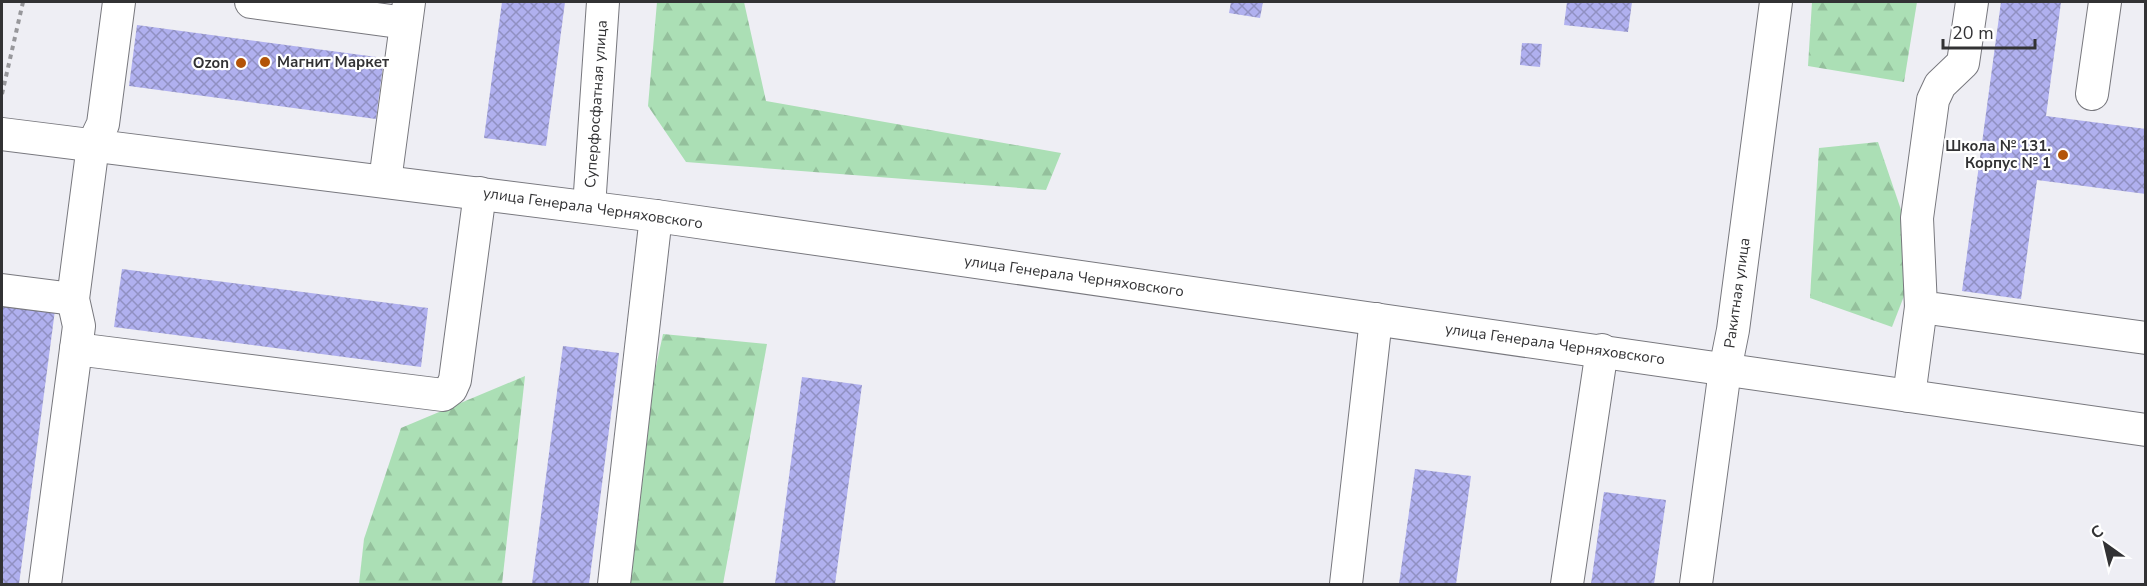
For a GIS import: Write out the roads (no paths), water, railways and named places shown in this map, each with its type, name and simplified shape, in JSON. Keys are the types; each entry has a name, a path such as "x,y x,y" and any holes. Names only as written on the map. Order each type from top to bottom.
{"street":[{"path":"45,585 79,326 73,299 93,145 104,124 119,2"},
{"path":"251,2 408,12 385,181"},
{"name":"Суперфосфатная улица","path":"589,207 603,2"},
{"name":"Ракитная улица","path":"1696,585 1725,370 1733,330 1776,2"},
{"path":"1909,396 1921,308 1917,218 1933,100 1940,85 1963,63 1971,2"},
{"path":"2092,94 2105,2"},
{"name":"улица Генерала Черняховского","path":"2,134 656,216 1602,350 1725,370 2145,430"},
{"path":"76,349 443,394 451,389 455,380 480,193"},
{"path":"614,585 656,216"},
{"path":"2,290 73,299"},
{"path":"1921,308 2145,338"},
{"path":"1347,585 1376,319"},
{"path":"1567,585 1602,350"}],"place":[{"name":"Магнит Маркет","path":"265,62"},
{"name":"Ozon","path":"241,63"},
{"name":"Школа № 131. Корпус № 1","path":"2063,155"}]}
